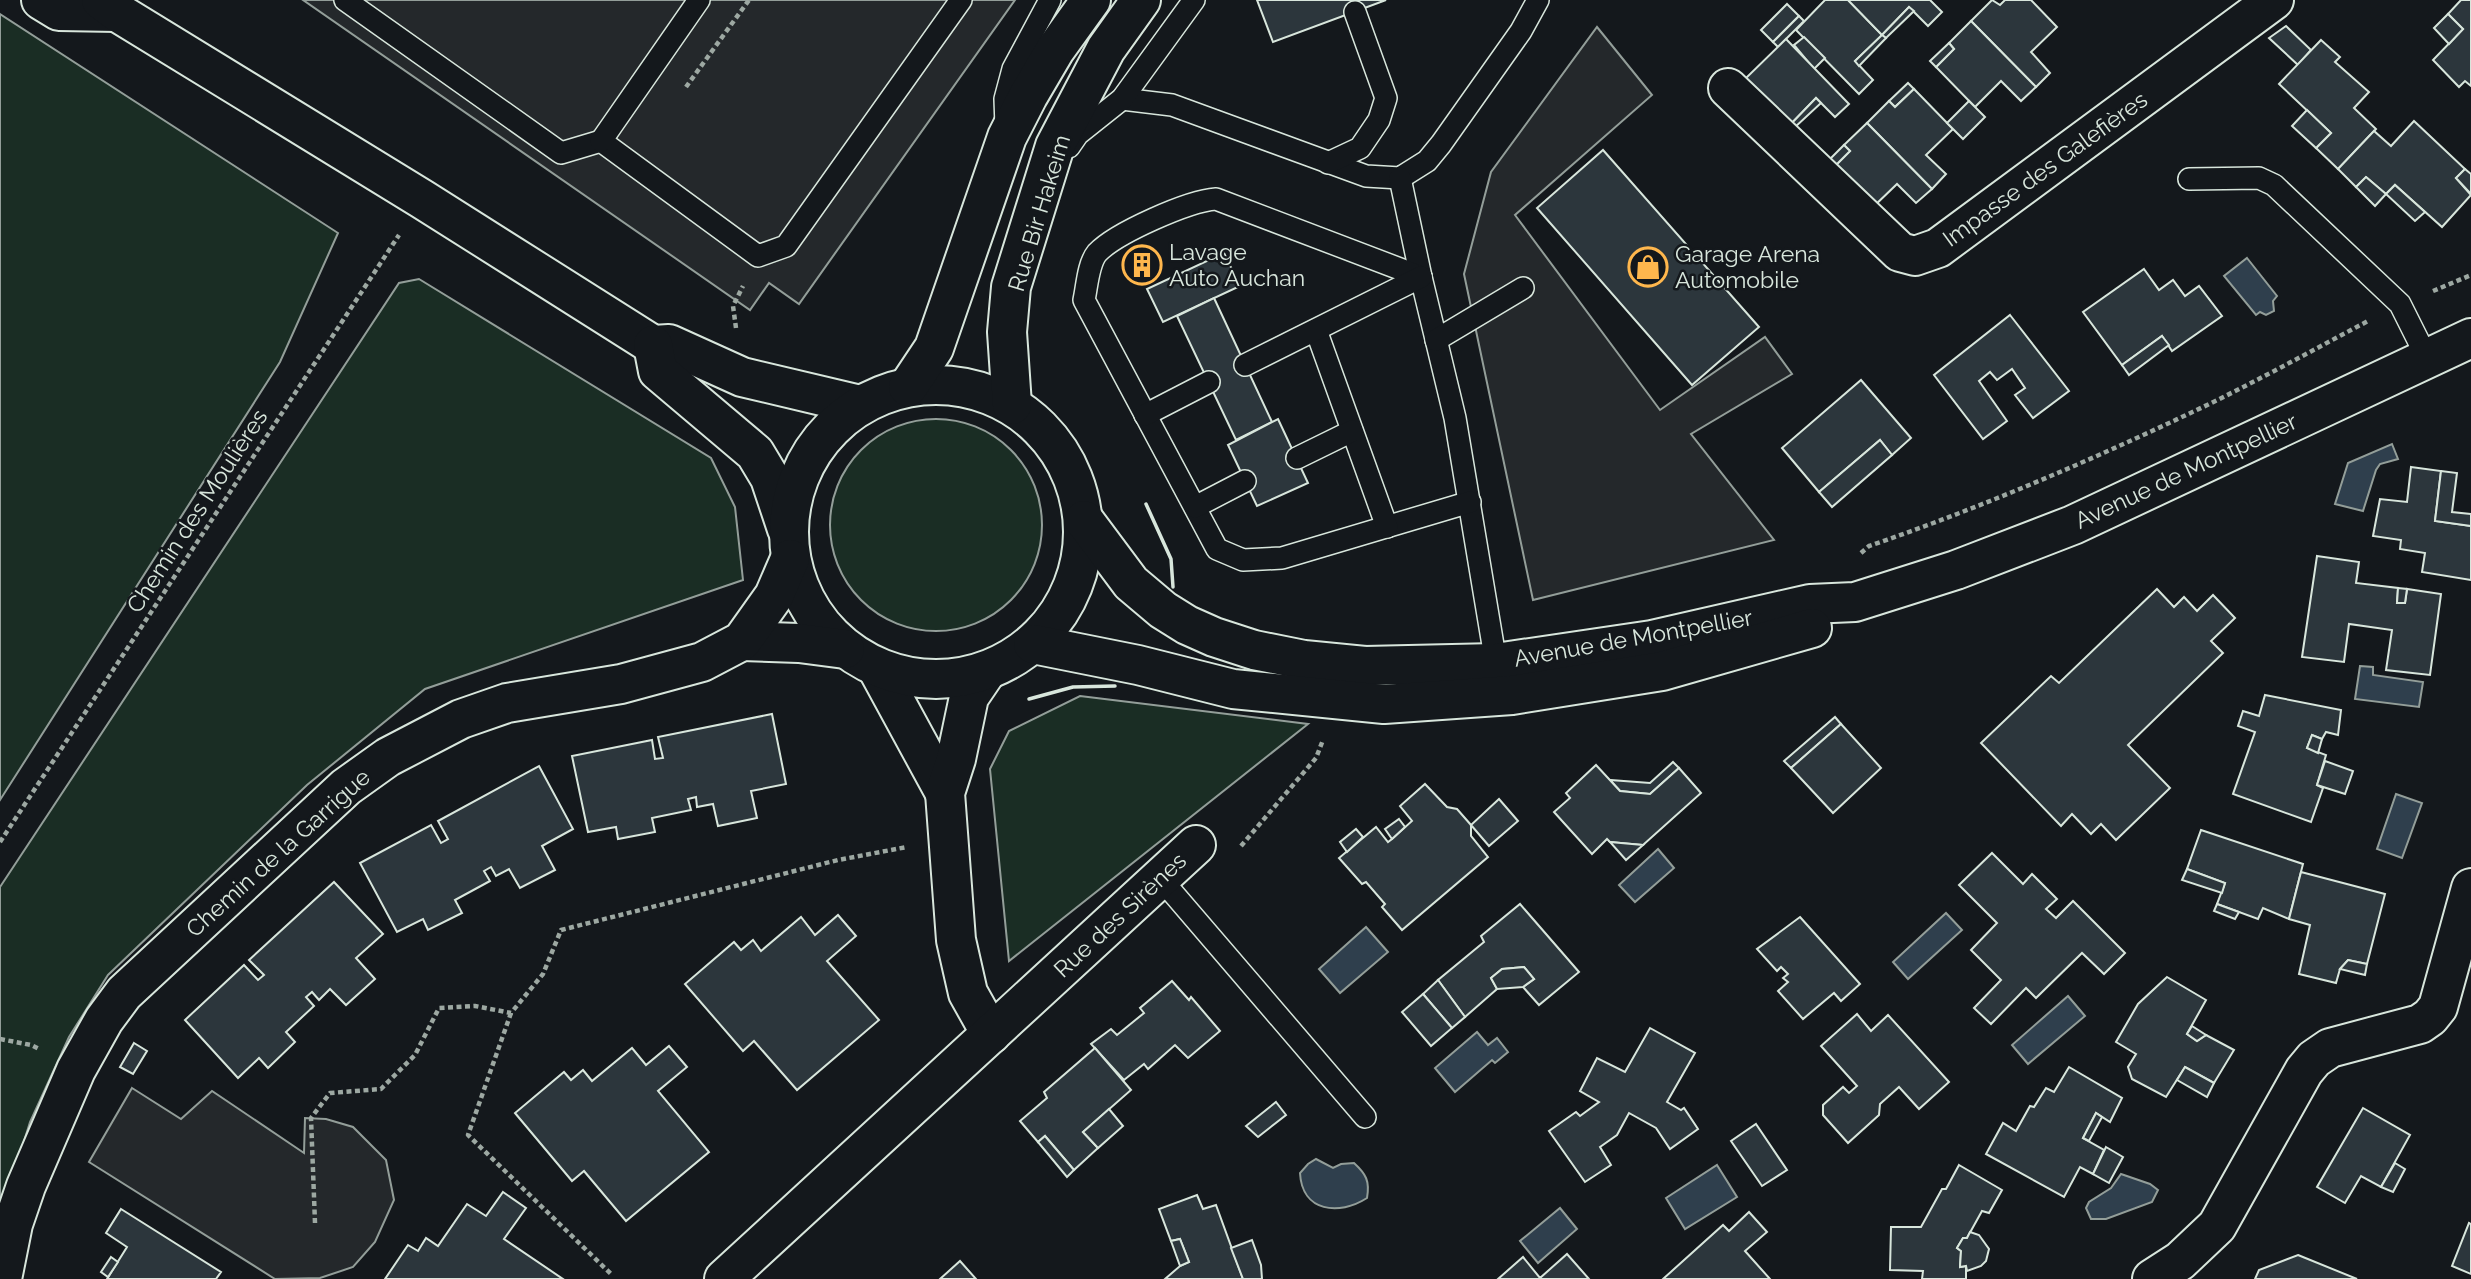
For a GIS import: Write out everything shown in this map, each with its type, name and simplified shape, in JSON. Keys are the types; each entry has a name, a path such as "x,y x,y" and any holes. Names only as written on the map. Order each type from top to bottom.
{"street":[{"path":"908,387 934,348 1007,137 1055,50 1091,0"},
{"name":"Rue Bir Hakeim","path":"1012,405 1007,332 1011,287 1055,146 1106,49 1142,0"},
{"name":"Impasse des Galefières","path":"1728,88 1900,252 1915,256 1938,248 2274,0"},
{"path":"51,4 109,6 653,345 669,344 742,377 860,405"},
{"name":"Avenue de Montpellier","path":"1084,520 1131,583 1163,610 1214,637 1254,650 1304,660 1365,666 1496,663 1653,640 1810,604 1855,602 1956,570 2073,524 2471,338"},
{"path":"653,345 658,371 755,453 770,478 801,593 820,624 861,659 945,793"},
{"path":"789,545 793,494 808,459 830,429 860,405 883,394 908,387 944,385 979,391 1012,405 1048,435 1073,474 1084,520"},
{"name":"Chemin de la Garrigue","path":"2,1279 13,1224 26,1186 76,1070 104,1020 124,993 345,787 388,757 461,719 507,703 621,684 666,673 702,662 742,642 799,643 861,659 912,678 949,679 985,672 1010,660 1033,644 1063,609 1080,566 1084,520"},
{"name":"Chemin de la Garrigue","path":"742,642 774,596 789,545"},
{"name":"Avenue de Montpellier","path":"1033,644 1138,665 1233,689 1384,705 1512,695 1662,671 1818,626 1855,602"},
{"path":"985,672 969,697 956,759 945,793 956,940 968,993 991,1034"},
{"name":"Rue des Sirènes","path":"724,1279 1196,845"},
{"path":"2152,1279 2180,1261 2217,1226 2304,1071 2314,1059 2330,1048 2420,1024 2438,1007 2471,888"}],"lane":[{"path":"345,0 561,153 601,141 699,0"},
{"path":"601,141 758,256 786,246 961,0"},
{"path":"1007,137 1005,99 1013,69 1050,0"},
{"path":"1041,194 1078,134 1122,99 1194,0"},
{"path":"1122,99 1172,105 1366,176 1400,178 1427,161 1441,144 1521,31 1538,0"},
{"path":"1328,163 1360,148 1379,120 1386,98 1355,12"},
{"path":"1400,178 1455,418 1496,663"},
{"path":"2189,178 2259,178 2274,185 2400,304 2427,358"},
{"path":"1421,277 1216,199 1200,200 1124,235 1095,255 1084,300 1217,549 1242,560 1282,558 1470,502"},
{"path":"1245,365 1421,277"},
{"path":"1436,340 1524,288"},
{"path":"1316,330 1387,527"},
{"path":"1145,415 1209,382"},
{"path":"1297,458 1352,430"},
{"path":"1195,507 1245,481"},
{"path":"1161,879 1365,1117"}],"path":[{"path":"686,87 749,0"},
{"name":"Chemin des Moulières","path":"0,842 422,199"},
{"path":"1851,561 1869,546 1951,518 2093,458 2205,406 2400,304 2471,275"},
{"path":"733,306 737,332"},
{"name":"Rue des Sirènes","path":"1196,845 1222,868 1315,758 1339,700"},
{"path":"611,1274 468,1135 511,1013 543,974 561,930 838,860 906,847 949,844"},
{"path":"315,1223 311,1118 330,1093 382,1089 415,1055 439,1008 475,1006 511,1013"}],"green space":[{"path":"0,14 338,233 280,362 0,800"},
{"path":"419,279 711,458 735,507 743,580 425,689 307,785 108,975 69,1037 30,1122 0,1218 0,887 399,283"},
{"path":"936,419 976,428 995,437 1011,450 1024,466 1033,485 1042,525 1033,565 1024,584 1011,600 995,613 976,622 936,631 896,622 877,613 861,600 848,584 839,565 830,525 839,485 848,466 861,450 877,437 896,428"},
{"path":"1080,696 1308,724 1009,961 990,769 1009,731"}],"shaded area":[{"path":"303,0 1015,0 799,304 769,283 750,310"},
{"path":"1597,27 1652,95 1515,215 1660,410 1765,337 1792,374 1691,434 1774,540 1533,600 1464,274 1491,172"},
{"path":"132,1088 181,1119 212,1091 304,1153 305,1118 326,1119 353,1127 386,1160 394,1200 375,1242 353,1267 320,1278 275,1279 89,1162"}],"water":[{"path":"2247,258 2277,296 2273,301 2274,311 2266,315 2260,312 2256,315 2224,276"},
{"path":"2392,444 2398,459 2380,464 2363,511 2335,504 2348,463"},
{"path":"2360,666 2373,667 2373,675 2423,682 2419,707 2355,699"},
{"path":"2396,794 2422,803 2402,858 2377,849"},
{"path":"1658,849 1674,868 1635,902 1619,885"},
{"path":"1946,913 1962,930 1908,979 1893,962"},
{"path":"1366,927 1388,952 1340,993 1319,969"},
{"path":"2068,996 2085,1016 2028,1064 2012,1045"},
{"path":"1477,1032 1488,1045 1497,1038 1508,1052 1495,1063 1492,1060 1455,1092 1435,1068"},
{"path":"1316,1159 1333,1168 1354,1163 1366,1178 1367,1198 1345,1207 1324,1207 1315,1203 1307,1196 1302,1186 1300,1173"},
{"path":"1717,1165 1737,1197 1685,1229 1666,1198"},
{"path":"2121,1174 2150,1184 2158,1190 2152,1202 2106,1219 2091,1219 2086,1208 2089,1202 2111,1188"},
{"path":"1560,1208 1577,1229 1538,1263 1520,1241"}],"building":[{"path":"1257,0 1386,0 1273,42"},
{"path":"1825,0 1848,0 1882,35 1855,61 1873,80 1859,94 1796,30"},
{"path":"1848,0 1930,0 1942,12 1928,26 1909,7 1882,35"},
{"path":"1992,0 2000,5 2005,0 2031,0 2057,27 2031,52 2050,73 2036,87 1971,21"},
{"path":"2461,0 2471,0 2471,86 2465,81 2459,87 2433,60 2463,29 2448,14"},
{"path":"1787,4 1799,16 1773,42 1761,30"},
{"path":"1909,7 1914,11 1886,38 1882,35"},
{"path":"2448,14 2463,29 2449,44 2434,28"},
{"path":"1799,16 1804,21 1778,47 1773,42"},
{"path":"1971,21 2036,87 2021,101 2001,81 1975,107 1936,67 1954,49 1949,43"},
{"path":"2286,26 2311,50 2298,65 2269,38"},
{"path":"1882,35 1886,38 1859,66 1855,61"},
{"path":"1804,37 1825,58 1814,69 1794,45"},
{"path":"1786,39 1849,104 1835,117 1816,98 1789,126 1744,80"},
{"path":"2321,40 2340,57 2335,62 2369,92 2354,108 2376,129 2338,169 2316,148 2331,133 2279,84"},
{"path":"1949,43 1954,49 1936,67 1930,61"},
{"path":"1908,83 1914,89 1895,107 1889,101"},
{"path":"1914,89 1953,129 1926,155 1946,174 1932,189 1867,123 1889,101 1895,107"},
{"path":"1816,98 1821,103 1793,129 1789,126"},
{"path":"1969,101 1985,117 1963,139 1947,123"},
{"path":"2307,110 2331,133 2316,148 2292,126"},
{"path":"2414,121 2465,169 2456,178 2471,195 2442,227 2395,185 2386,194 2366,177 2356,187 2338,169 2374,131 2391,146"},
{"path":"1867,123 1932,189 1916,203 1897,184 1871,209 1832,169 1850,151 1844,145"},
{"path":"1844,145 1850,151 1832,169 1826,163"},
{"name":"Garage Arena Automobile","path":"1603,150 1759,327 1692,385 1537,208"},
{"path":"2465,169 2471,174 2471,194 2456,178"},
{"path":"2366,177 2386,194 2375,206 2356,187"},
{"path":"2395,185 2425,212 2415,221 2386,194"},
{"name":"Lavage Auto Auchan","path":"1144,250 1154,274 1141,280 1131,256"},
{"path":"1224,253 1240,286 1163,322 1147,289"},
{"path":"2144,269 2159,290 2173,280 2185,296 2199,286 2222,316 2172,351 2162,336 2122,365 2083,312"},
{"path":"1214,298 1272,422 1236,440 1177,316"},
{"path":"2010,315 2069,391 2033,418 2015,395 2025,388 2012,369 1997,380 1990,372 1979,381 2007,421 1983,439 1934,375"},
{"path":"2162,336 2169,345 2129,375 2122,365"},
{"path":"1861,380 1911,438 1892,455 1880,440 1819,492 1782,448"},
{"path":"1278,419 1308,483 1257,506 1228,445"},
{"path":"1880,440 1892,455 1832,507 1819,492"},
{"path":"2411,467 2441,471 2435,521 2471,526 2471,580 2422,572 2425,553 2400,549 2401,540 2373,536 2380,499 2407,502"},
{"path":"2441,471 2457,473 2452,512 2471,514 2471,526 2435,521"},
{"path":"2317,556 2359,562 2356,583 2398,588 2397,603 2405,603 2407,589 2441,594 2430,675 2386,670 2392,630 2349,624 2344,662 2302,657"},
{"path":"2398,588 2407,589 2405,603 2397,603"},
{"path":"2157,589 2174,607 2184,597 2197,611 2213,595 2235,618 2211,641 2223,653 2128,745 2170,788 2116,840 2101,824 2091,834 2072,814 2061,826 1981,743 2051,676 2059,683"},
{"path":"2265,695 2341,710 2338,735 2326,732 2322,739 2312,735 2307,748 2326,755 2317,785 2323,788 2311,822 2233,794 2255,732 2238,726 2243,711 2259,716"},
{"path":"772,714 786,784 751,791 757,818 718,826 713,804 697,807 696,797 688,799 691,810 652,818 655,832 618,839 616,827 588,832 572,756 652,740 655,759 663,758 658,737"},
{"path":"1835,717 1841,724 1791,768 1784,761"},
{"path":"1841,724 1881,768 1833,813 1791,768"},
{"path":"2312,735 2322,739 2318,753 2307,748"},
{"path":"2325,761 2353,771 2345,794 2317,785"},
{"path":"1673,762 1679,768 1650,794 1620,791 1610,780 1650,783"},
{"path":"1596,765 1620,791 1650,794 1679,768 1701,793 1643,845 1610,842 1607,839 1592,854 1554,812 1570,798 1566,793"},
{"path":"539,766 573,829 542,846 555,870 520,888 509,869 496,876 491,867 484,871 490,881 455,900 462,913 428,930 423,919 397,932 360,863 431,825 441,843 448,839 438,821"},
{"path":"1425,784 1447,807 1457,809 1471,825 1471,836 1488,857 1402,930 1382,907 1385,904 1366,882 1362,884 1339,858 1376,827 1388,842 1392,839 1412,821 1400,806"},
{"path":"1499,799 1518,821 1489,846 1471,825"},
{"path":"1399,819 1405,827 1392,839 1385,829"},
{"path":"1356,829 1363,837 1347,852 1340,842"},
{"path":"2201,830 2303,864 2289,919 2263,908 2258,919 2217,904 2225,883 2187,869"},
{"path":"1610,842 1643,845 1626,860"},
{"path":"1992,853 2023,884 2032,874 2057,899 2046,909 2056,918 2073,901 2125,953 2104,974 2082,953 2036,998 2026,988 1991,1024 1974,1008 2001,980 1971,950 1997,923 1959,885"},
{"path":"2187,869 2225,883 2222,893 2182,880"},
{"path":"2301,872 2385,894 2367,964 2348,960 2340,969 2336,983 2299,974 2310,925 2289,919"},
{"path":"334,882 383,934 356,958 375,979 346,1005 330,989 319,1000 312,992 306,997 314,1006 286,1032 295,1042 268,1068 259,1058 238,1078 185,1020 244,965 258,980 264,975 249,960"},
{"path":"1520,904 1579,972 1539,1005 1523,987 1534,979 1524,967 1502,969 1491,978 1497,989 1465,1017 1438,980 1484,942 1481,936"},
{"path":"2217,904 2239,912 2235,919 2214,911"},
{"path":"838,915 856,936 827,961 879,1020 797,1090 754,1041 743,1051 685,984 734,942 741,950 753,940 761,951 801,917 815,935"},
{"path":"1800,917 1860,984 1841,1001 1834,993 1803,1019 1778,991 1788,982 1783,978 1788,974 1781,967 1777,971 1757,949"},
{"path":"2348,960 2367,964 2365,975 2340,969"},
{"path":"1524,967 1534,979 1523,987 1497,989 1491,978 1502,969"},
{"path":"2167,977 2206,1000 2187,1034 2197,1041 2206,1035 2234,1050 2214,1083 2185,1067 2166,1097 2132,1079 2128,1067 2136,1054 2116,1042 2138,1004"},
{"path":"1438,980 1465,1017 1452,1028 1423,994"},
{"path":"1172,981 1189,1000 1191,997 1220,1031 1188,1058 1175,1045 1148,1069 1144,1064 1124,1080 1091,1044 1111,1029 1117,1035 1144,1013 1140,1008"},
{"path":"1423,994 1452,1028 1431,1046 1402,1012"},
{"path":"1857,1014 1871,1031 1888,1015 1949,1082 1919,1109 1899,1087 1880,1104 1879,1115 1848,1143 1823,1115 1823,1105 1843,1087 1849,1093 1857,1086 1821,1046"},
{"path":"2192,1026 2206,1035 2197,1041 2187,1034"},
{"path":"1650,1028 1695,1053 1667,1102 1681,1110 1684,1108 1698,1129 1670,1149 1656,1128 1629,1113 1617,1135 1600,1147 1611,1165 1585,1182 1549,1131 1576,1112 1580,1116 1599,1102 1580,1091 1597,1058 1625,1072"},
{"path":"134,1043 147,1051 133,1074 120,1067"},
{"path":"669,1046 687,1067 658,1091 709,1152 626,1221 584,1171 572,1181 515,1113 564,1072 571,1080 583,1070 592,1081 632,1048 646,1065"},
{"path":"1095,1048 1131,1090 1083,1132 1098,1148 1074,1170 1045,1136 1038,1142 1020,1121 1047,1098 1044,1092"},
{"path":"2069,1067 2122,1098 2110,1122 2096,1113 2083,1138 2104,1150 2093,1174 2080,1167 2064,1197 1986,1154 2003,1123 2016,1131 2030,1106 2034,1107 2046,1088 2054,1092"},
{"path":"2185,1067 2214,1083 2207,1097 2177,1080"},
{"path":"1276,1102 1286,1115 1258,1137 1246,1126"},
{"path":"2363,1108 2410,1135 2381,1187 2361,1176 2345,1203 2317,1187"},
{"path":"1109,1109 1123,1126 1098,1148 1083,1132"},
{"path":"2096,1113 2102,1117 2089,1141 2083,1138"},
{"path":"1756,1124 1787,1170 1762,1186 1731,1141"},
{"path":"1045,1136 1074,1170 1067,1177 1038,1142"},
{"path":"2106,1147 2123,1157 2109,1183 2093,1174"},
{"path":"2395,1163 2405,1169 2393,1192 2381,1187"},
{"path":"1959,1165 2002,1190 1989,1213 1982,1211 1967,1238 1963,1238 1957,1248 1961,1251 1960,1267 1966,1266 1966,1279 1922,1279 1923,1271 1890,1270 1891,1227 1921,1227"},
{"path":"503,1192 526,1208 504,1239 563,1279 385,1279 408,1245 418,1251 426,1238 438,1246 467,1204 486,1216"},
{"path":"1197,1195 1203,1209 1216,1205 1243,1279 1165,1279 1189,1262 1180,1239 1171,1241 1159,1209"},
{"path":"121,1209 221,1272 216,1279 107,1279 127,1247 106,1233"},
{"path":"1749,1212 1767,1232 1745,1251 1770,1279 1663,1279 1723,1225 1729,1231"},
{"path":"2469,1223 2471,1224 2471,1274 2452,1266"},
{"path":"1970,1232 1979,1235 1989,1249 1986,1261 1981,1266 1967,1271 1966,1266 1960,1267 1961,1251 1957,1248"},
{"path":"1180,1239 1189,1262 1180,1266 1171,1241"},
{"path":"1252,1240 1261,1265 1262,1279 1243,1279 1231,1248"},
{"path":"1567,1254 1589,1279 1498,1279 1523,1257 1540,1278"},
{"path":"2298,1255 2357,1279 2255,1279 2259,1270"},
{"path":"111,1257 118,1262 108,1277 101,1272"},
{"path":"960,1261 976,1279 940,1279"}],"wall":[{"path":"1146,504 1171,559 1173,587"},
{"path":"1029,699 1073,687 1115,686"}],"place":[{"name":"Lavage Auto Auchan","path":"1142,265"},
{"name":"Garage Arena Automobile","path":"1648,267"}]}
